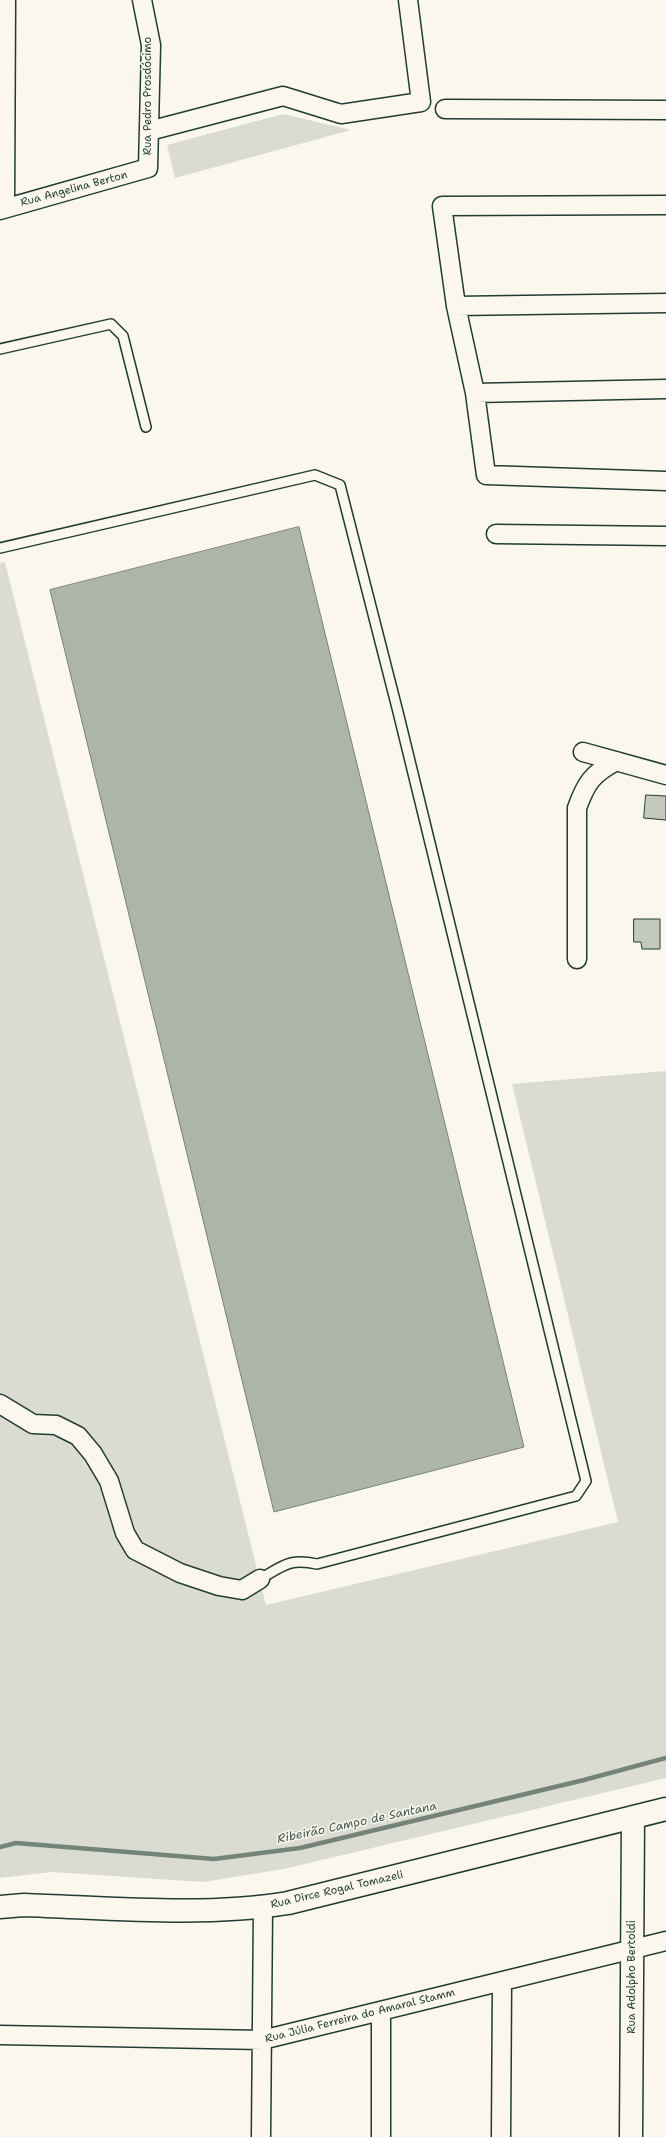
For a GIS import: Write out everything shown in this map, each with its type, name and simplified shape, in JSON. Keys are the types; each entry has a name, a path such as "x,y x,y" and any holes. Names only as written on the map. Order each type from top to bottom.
{"street":[{"path":"2,209 6,0"},
{"name":"Rua Pedro Prosdócimo","path":"142,0 151,45 148,168"},
{"path":"149,131 283,96 341,114 421,102 408,0"},
{"path":"445,109 666,110"},
{"name":"Rua Angelina Berton","path":"2,209 148,168"},
{"path":"666,205 442,206 456,306 475,393 486,475 666,481"},
{"path":"456,306 666,303"},
{"path":"475,393 666,389"},
{"path":"496,534 666,536"},
{"path":"583,752 666,775"},
{"path":"578,959 577,808 583,792 598,770 616,761"},
{"path":"0,1404 33,1424 56,1425 78,1436 93,1454 109,1481 125,1533 135,1550 180,1573 219,1586 242,1590 260,1579"},
{"name":"Rua Dirce Rogal Tomazeli","path":"0,1907 24,1905 195,1910 263,1907 288,1903 666,1809"},
{"name":"Rua Adolpho Bertoldi","path":"631,2137 632,1817"},
{"path":"261,2137 263,1907"},
{"name":"Rua Júlia Ferreira do Amaral Stamm","path":"0,2035 262,2040 666,1941"},
{"path":"501,2137 502,1982"},
{"path":"381,2011 381,2137"}],"lane":[{"path":"0,349 111,324 123,336 146,427"},
{"path":"0,548 315,475 340,485 398,712 586,1481 576,1496 317,1564 300,1560 290,1562 260,1579"}],"shaded area":[{"path":"283,114 351,130 175,178 167,145"},
{"path":"299,527 524,1447 274,1512 50,590"},
{"path":"5,562 266,1605 618,1522 512,1084 666,1071 666,1778 284,1869 203,1882 52,1872 0,1878 0,563"}],"building":[{"path":"646,795 666,796 666,820 644,818"},
{"path":"634,919 660,919 660,949 642,949 641,942 634,942"}],"waterway":[{"name":"Ribeirão Campo de Santana","path":"0,1847 16,1843 214,1859 300,1848 584,1780 666,1758"}]}
